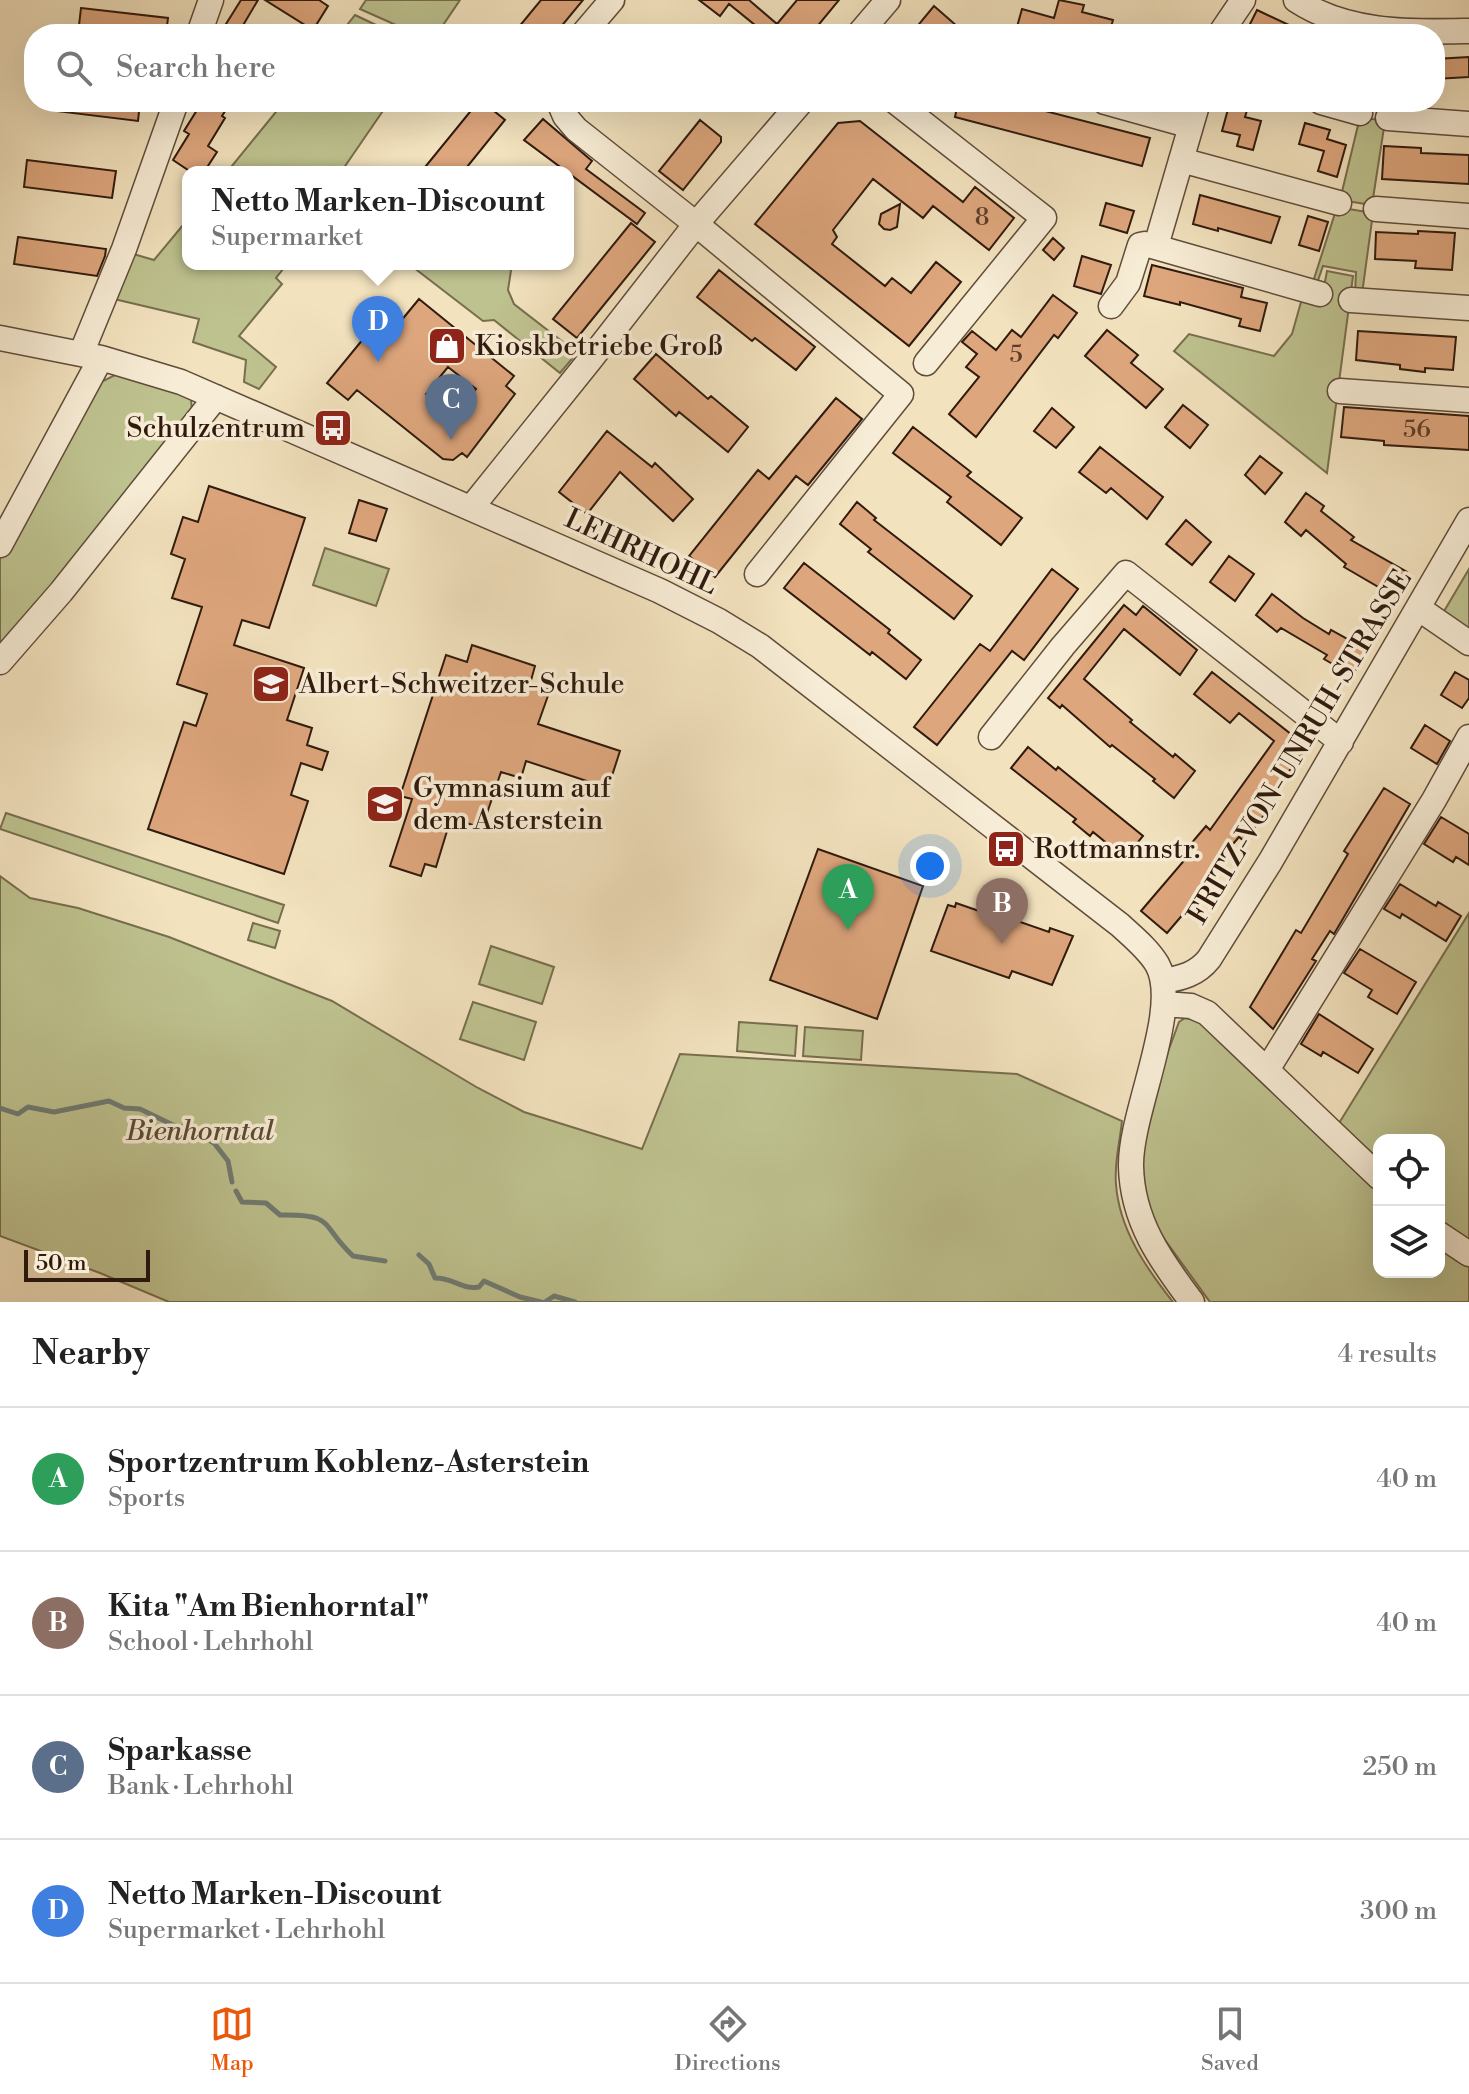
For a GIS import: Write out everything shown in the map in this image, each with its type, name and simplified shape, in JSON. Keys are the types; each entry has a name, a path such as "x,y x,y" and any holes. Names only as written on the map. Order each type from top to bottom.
{"street":[{"path":"203,24 211,0"},
{"path":"592,24 612,0"},
{"path":"868,24 888,0"},
{"path":"1227,24 1243,0"},
{"path":"1296,0 1312,10 1358,24"},
{"path":"1445,31 1469,31"},
{"path":"0,545 91,356 124,249 172,112"},
{"path":"563,112 576,129 901,394 757,574"},
{"path":"471,508 696,224 792,112"},
{"path":"909,112 1044,218 926,363"},
{"path":"1141,112 1191,126"},
{"path":"1156,246 1195,112"},
{"path":"1388,118 1469,124"},
{"path":"1181,160 1339,203"},
{"path":"1376,209 1469,216"},
{"path":"1111,306 1128,283 1140,245 1156,246 1320,294"},
{"path":"1351,300 1469,308"},
{"name":"LEHRHOHL","path":"0,338 91,356 181,382 660,591 719,621 760,646 1120,925 1153,958 1164,992"},
{"path":"1340,391 1469,400"},
{"path":"0,662 61,592 216,397"},
{"name":"FRITZ-VON-UNRUH-STRASSE","path":"1164,992 1209,959 1341,742 1469,520"},
{"path":"991,737 1126,573 1341,742"},
{"path":"1418,608 1469,643"},
{"path":"1267,1070 1434,800 1469,737"},
{"path":"1192,1302 1153,1249 1135,1200 1132,1175 1133,1136 1164,992 1199,1008 1373,1171"},
{"path":"1445,1238 1469,1254"}],"green space":[{"path":"366,0 460,0 444,24 394,24 360,9"},
{"path":"355,15 374,24 348,24"},
{"path":"276,112 382,112 345,166 232,166"},
{"path":"1360,117 1385,121 1372,205 1340,200"},
{"path":"1337,207 1373,213 1362,294 1355,294 1356,272 1323,266 1316,286 1312,285"},
{"path":"182,226 182,270 282,270 276,278 282,284 239,336 276,367 259,389 244,382 246,360 193,342 199,319 114,299 130,253 154,260"},
{"path":"417,270 511,270 508,290 514,304 577,353 560,373 494,320 483,321"},
{"path":"1327,271 1353,276 1327,473 1174,351 1189,334 1274,356 1292,334 1303,295 1322,298"},
{"path":"119,373 191,398 192,412 0,652 0,558 101,382"},
{"path":"325,548 389,569 376,606 313,585"},
{"path":"1469,569 1469,638 1440,618"},
{"path":"6,813 284,905 278,923 0,829"},
{"name":"Bienhorntal","path":"0,876 30,898 78,908 169,937 332,1001 524,1112 642,1149 680,1054 1017,1074 1122,1121 1116,1176 1122,1217 1144,1262 1173,1302 169,1302 0,1236"},
{"path":"1469,913 1469,1248 1445,1232 1445,1134 1373,1134 1373,1163 1336,1128"},
{"path":"253,923 280,931 275,948 248,940"},
{"path":"491,946 554,967 542,1004 479,984"},
{"path":"473,1002 536,1022 524,1060 460,1039"},
{"path":"1185,1018 1202,1021 1373,1180 1373,1278 1445,1278 1445,1244 1469,1262 1469,1302 1210,1302 1144,1211 1138,1171 1143,1134 1179,1022"},
{"path":"739,1022 797,1026 795,1056 737,1051"},
{"path":"805,1027 863,1031 861,1060 803,1056"}],"building":[{"path":"241,0 258,0 244,24 226,24"},
{"path":"265,0 319,0 328,6 317,24 303,24"},
{"path":"541,0 583,0 563,24 521,24"},
{"path":"699,0 749,0 777,24 754,24 729,4 720,16"},
{"path":"797,0 839,0 819,24 777,24"},
{"path":"1059,0 1084,5 1082,12 1113,20 1112,24 1018,24 1022,9 1054,18"},
{"path":"934,6 955,24 919,24"},
{"path":"81,8 168,18 167,24 79,24"},
{"path":"1257,10 1287,24 1250,24"},
{"path":"1469,57 1469,77 1445,78 1445,58"},
{"path":"64,112 139,112 138,121"},
{"path":"196,112 225,112 222,116 225,118 208,146 217,152 208,166 182,166 173,160 189,134 184,131"},
{"path":"470,112 495,112 505,120 468,166 426,166"},
{"path":"956,112 1049,112 1150,138 1142,166 955,117"},
{"path":"1227,112 1246,112 1245,117 1261,121 1253,150 1237,146 1240,135 1222,131"},
{"path":"543,119 592,161 586,169 645,213 637,224 574,177 574,166 559,166 524,140"},
{"path":"700,120 721,137 721,142 683,190 659,171"},
{"path":"860,121 963,202 975,187 1014,218 989,250 933,206 923,218 873,179 833,230 837,237 832,244 885,286 892,278 911,293 936,262 961,282 909,346 755,224 838,123"},
{"path":"1305,123 1330,130 1327,139 1346,145 1337,177 1318,171 1324,151 1299,144"},
{"path":"1384,146 1421,148 1421,153 1469,155 1469,184 1382,179"},
{"path":"27,160 116,171 112,198 24,187"},
{"path":"1200,195 1280,217 1271,243 1193,224"},
{"path":"1106,203 1134,211 1127,233 1100,225"},
{"path":"900,204 897,227 884,229 879,224 881,214"},
{"path":"1308,216 1328,222 1319,251 1299,245"},
{"path":"631,223 655,242 577,338 553,319"},
{"path":"1418,231 1455,233 1452,270 1415,268 1416,261 1375,259 1376,232 1418,234"},
{"path":"18,237 106,249 105,256 97,276 14,264"},
{"path":"1053,238 1064,248 1054,260 1043,250"},
{"path":"1082,256 1111,265 1101,294 1074,286"},
{"path":"1152,265 1243,288 1241,297 1267,303 1260,331 1239,326 1241,319 1180,302 1180,305 1144,296"},
{"path":"719,270 815,347 796,370 755,338 752,341 697,297"},
{"path":"1053,295 1077,313 1058,338 1054,335 976,437 949,414 979,377 966,367 977,354 962,342 972,331 996,350 1012,330 1021,337"},
{"path":"419,299 514,376 506,386 515,394 467,457 462,453 453,460 443,459 357,390 348,400 327,383 377,322 391,333","holes":["448,367 476,389 454,416 426,394"]},
{"path":"1107,330 1138,355 1131,363 1163,389 1146,408 1085,356"},
{"path":"1358,331 1456,337 1453,370 1425,368 1425,372 1400,369 1400,365 1356,360"},
{"path":"656,354 708,399 711,396 748,427 728,452 679,412 676,416 634,379"},
{"path":"836,398 862,419 808,485 796,476 715,577 689,556 758,470 769,479"},
{"path":"1183,405 1208,425 1190,448 1165,427"},
{"path":"1344,407 1469,416 1469,450 1384,445 1384,441 1341,437"},
{"path":"1052,408 1074,427 1056,448 1034,431"},
{"path":"913,427 971,472 967,476 1022,518 1001,545 947,502 951,497 893,453"},
{"path":"607,431 652,467 655,463 693,499 673,521 620,472 587,514 559,492"},
{"path":"1100,447 1163,497 1147,519 1111,488 1106,493 1079,472"},
{"path":"1260,456 1282,473 1265,494 1245,475"},
{"path":"209,486 305,518 269,628 242,620 234,645 304,668 287,720 312,728 307,745 328,752 322,770 301,763 291,795 308,801 284,874 148,829 184,722 196,726 207,694 177,684 202,607 172,598 185,559 171,554 183,517 198,522"},
{"path":"1306,493 1324,506 1321,511 1354,537 1351,540 1407,572 1394,596 1344,567 1346,564 1306,530 1301,536 1285,522"},
{"path":"359,500 387,509 376,541 349,533"},
{"path":"857,502 876,518 874,520 972,596 954,619 868,552 871,549 840,524"},
{"path":"1186,520 1211,542 1192,565 1166,544"},
{"path":"1229,556 1254,574 1235,601 1210,582"},
{"path":"804,563 890,630 888,633 921,660 906,679 784,588"},
{"path":"1052,569 1078,589 1024,660 1012,651 937,745 914,727 980,644 990,651"},
{"path":"1272,594 1329,634 1331,630 1367,650 1355,671 1351,668 1348,673 1324,659 1327,655 1281,628 1277,632 1256,615"},
{"path":"1124,605 1136,615 1143,606 1197,650 1180,675 1124,629 1084,679 1132,720 1130,722 1195,771 1174,798 1153,781 1155,779 1112,745 1110,747 1062,705 1060,708 1048,698"},
{"path":"472,645 535,666 530,684 550,690 538,724 620,751 608,788 526,761 521,778 501,772 482,828 451,818 436,867 425,864 421,876 390,866 412,799 400,796 446,655 467,662"},
{"path":"1212,672 1301,742 1299,745 1305,750 1263,806 1268,810 1244,841 1239,837 1208,873 1214,878 1167,933 1141,911 1188,856 1184,853 1206,826 1210,830 1274,741 1239,713 1230,723 1194,694"},
{"path":"1455,672 1469,680 1469,698 1462,708 1441,695"},
{"path":"1425,725 1450,741 1437,764 1411,748"},
{"path":"1028,747 1056,770 1058,767 1143,836 1125,858 1093,832 1090,836 1073,822 1076,819 1011,768"},
{"path":"1384,788 1410,804 1334,934 1330,931 1312,959 1316,961 1273,1029 1250,1007 1296,930 1301,933 1348,854 1344,851"},
{"path":"1441,817 1469,834 1469,865 1456,857 1453,862 1424,844"},
{"path":"818,849 923,886 877,1019 770,980"},
{"path":"1400,884 1436,906 1438,902 1461,916 1446,941 1402,914 1400,918 1384,909"},
{"path":"956,903 1005,920 1006,917 1049,932 1050,928 1073,936 1052,985 1012,971 1009,978 931,951 948,905 955,907"},
{"path":"1360,949 1416,982 1397,1014 1368,997 1372,990 1344,973"},
{"path":"1319,1014 1373,1049 1358,1073 1323,1052 1321,1056 1301,1044"}],"waterway":[{"path":"0,1108 18,1114 28,1107 54,1112 109,1101 124,1108 140,1109 175,1126 186,1127 214,1143 228,1161 232,1182"},
{"path":"236,1191 242,1202 266,1203 280,1215 319,1219 353,1256 385,1261"},
{"path":"419,1255 429,1264 435,1278 473,1287 479,1287 484,1281 520,1297 541,1302"},
{"path":"545,1302 554,1296 575,1302"}],"place":[{"name":"Kioskbetriebe Groß","path":"447,346"},
{"name":"Netto Marken-Discount","path":"378,362"},
{"name":"Schulzentrum","path":"333,428"},
{"name":"Sparkasse","path":"451,440"},
{"name":"Albert-Schweitzer-Schule","path":"271,684"},
{"name":"Gymnasium auf dem Asterstein","path":"385,804"},
{"name":"Rottmannstr.","path":"1006,849"},
{"name":"Sportzentrum Koblenz-Asterstein","path":"848,930"},
{"name":"Kita \"Am Bienhorntal\"","path":"1002,944"}]}
